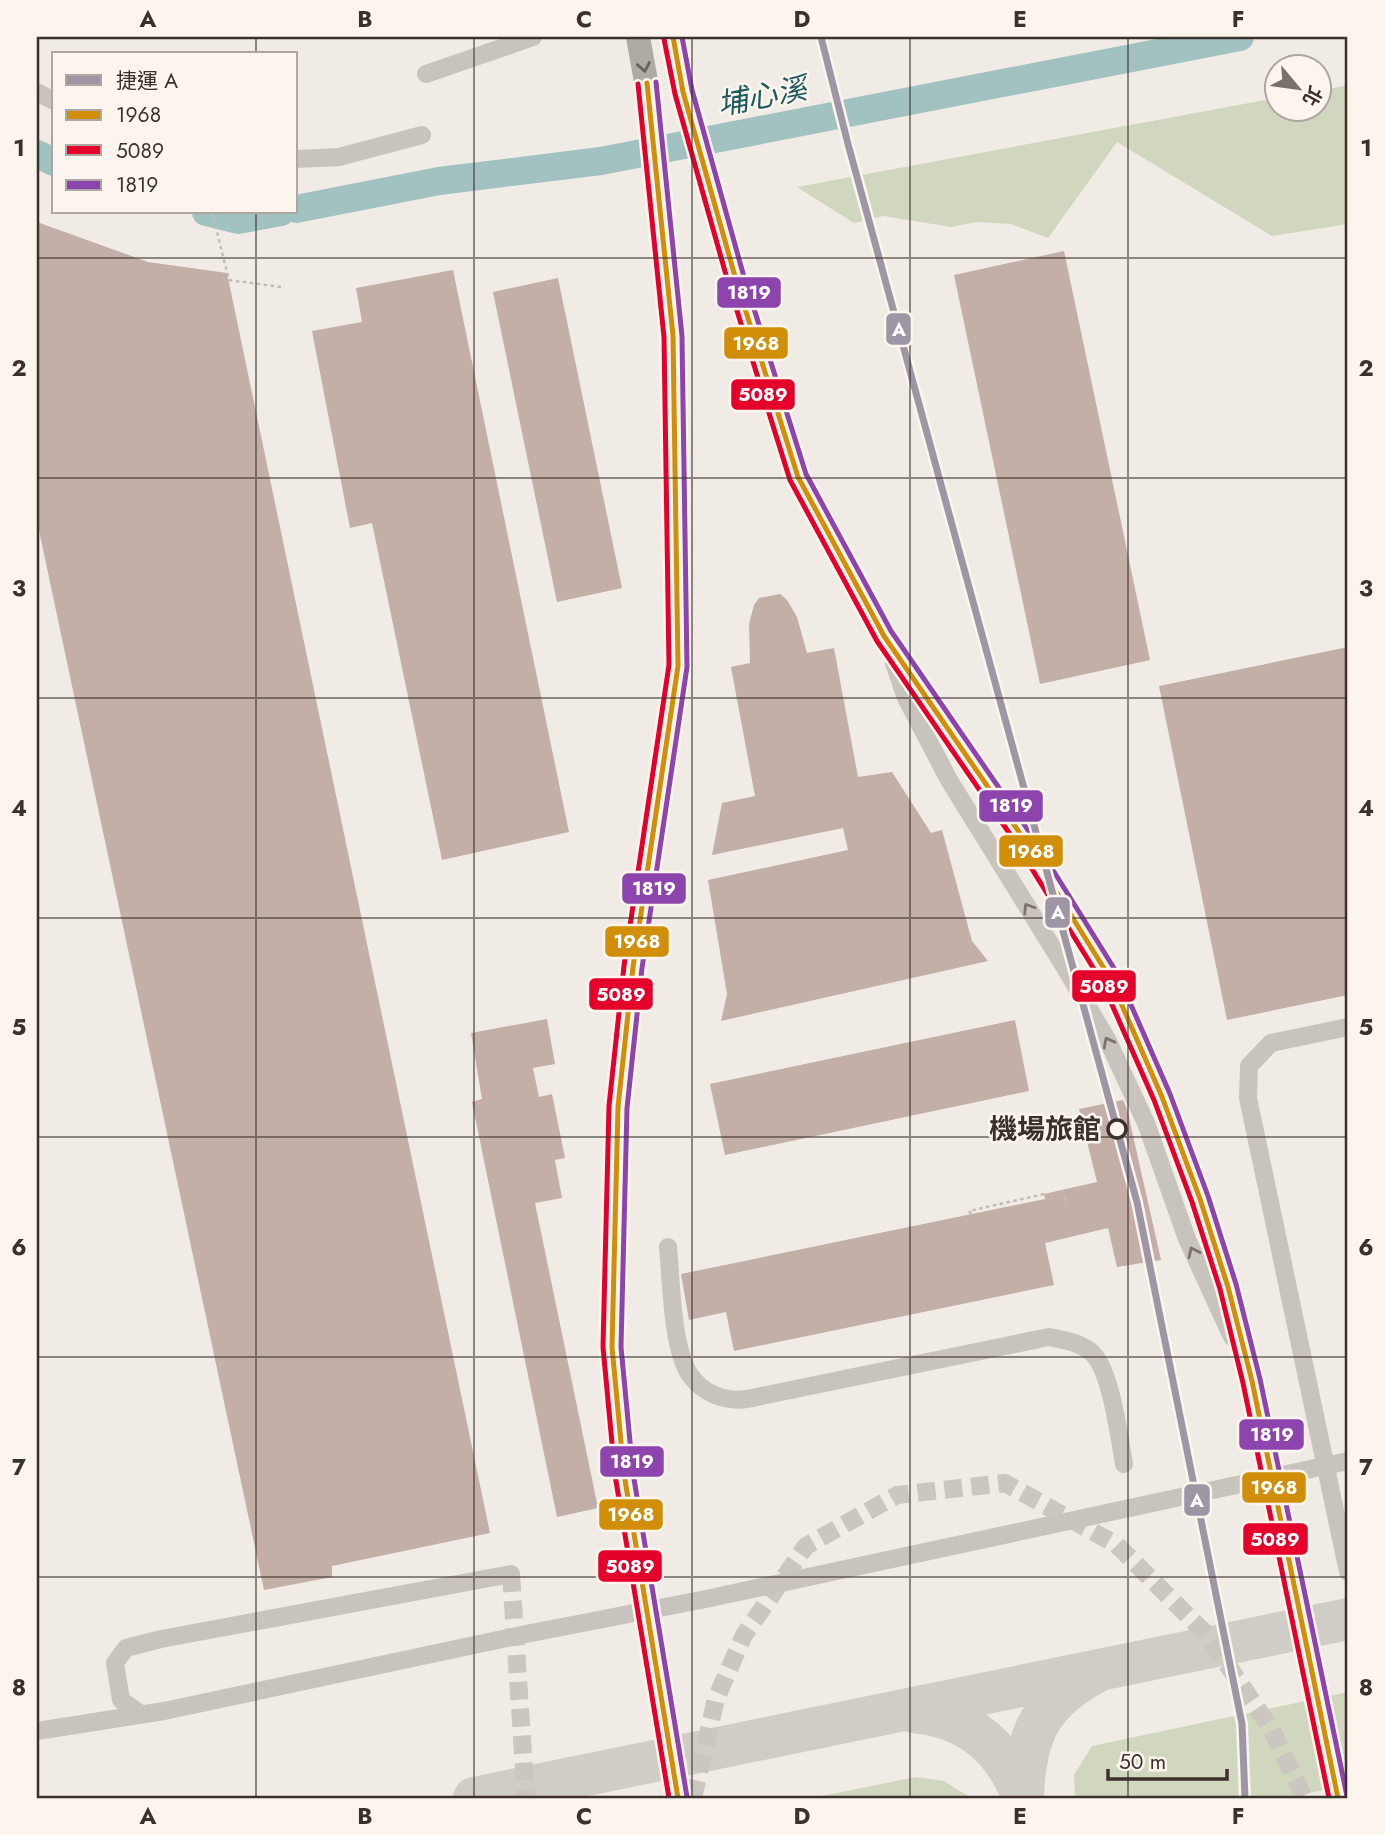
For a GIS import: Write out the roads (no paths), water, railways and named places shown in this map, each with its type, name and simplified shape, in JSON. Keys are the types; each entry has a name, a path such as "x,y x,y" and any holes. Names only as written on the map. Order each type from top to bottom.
{"highway":[{"path":"638,37 649,98 660,213"},
{"path":"673,37 683,92 716,209"}],"street":[{"path":"426,74 533,37"},
{"path":"298,159 339,156 422,135"},
{"path":"716,209 758,354 798,477 884,636 1021,835 1110,978 1162,1097 1200,1199 1228,1287 1252,1381 1338,1798"},
{"path":"660,213 673,349 678,666 633,967 618,1107 612,1347 624,1474 678,1798"},
{"path":"884,636 906,698 949,780 1108,1041 1146,1123 1187,1239 1252,1381"},
{"path":"1348,1027 1271,1042 1249,1066 1248,1098 1348,1572"},
{"path":"668,1247 676,1330 682,1357 690,1375 704,1389 721,1399 747,1399 1049,1337 1073,1342 1092,1352 1102,1368 1109,1385 1124,1464"},
{"path":"37,1731 141,1714 526,1634 583,1625 1348,1461"},
{"path":"141,1714 121,1699 115,1663 126,1648 161,1639 511,1574"}],"waterway":[{"name":"埔心溪","path":"298,209 439,181 601,161 1240,37"},
{"name":"埔心溪","path":"37,154 52,161"},
{"name":"埔心溪","path":"214,214 238,220 270,214"}],"tunnel":[{"path":"693,1798 716,1699 744,1635 806,1546 897,1495 1005,1483 1117,1545 1207,1635 1272,1730 1304,1798"},
{"path":"511,1574 526,1798"}],"metro line":[{"name":"A","path":"821,37 1137,1202 1242,1724 1245,1798"}],"place":[{"name":"機場旅館","path":"1117,1129"}]}
